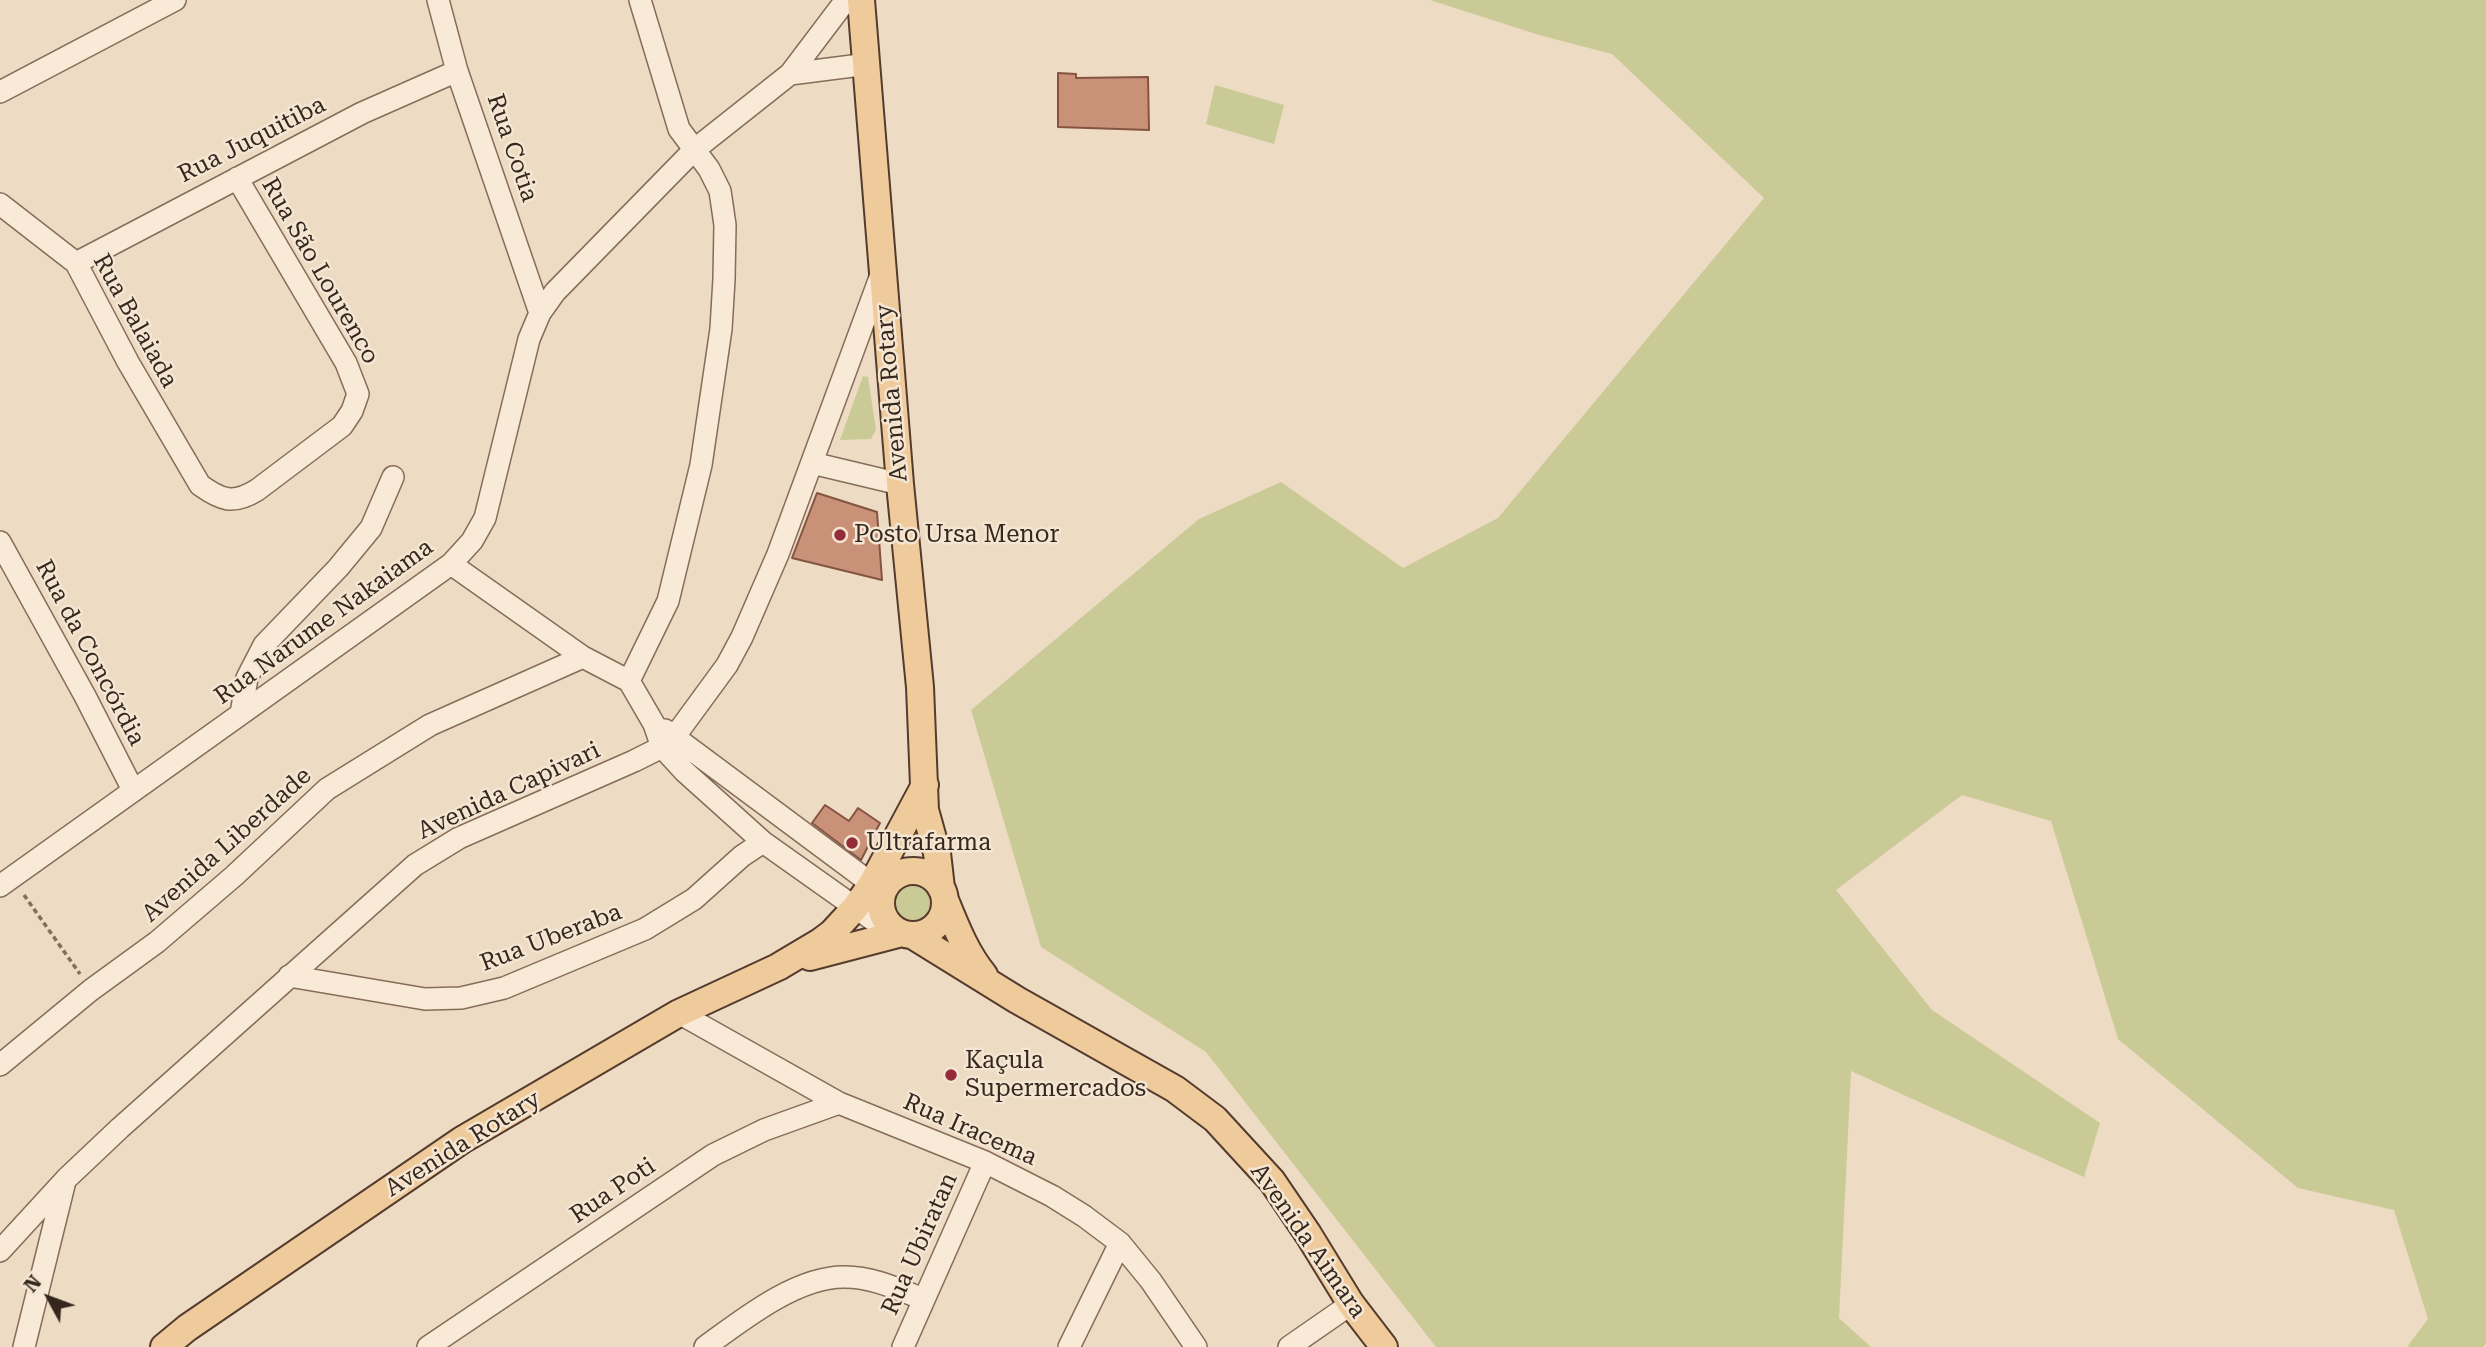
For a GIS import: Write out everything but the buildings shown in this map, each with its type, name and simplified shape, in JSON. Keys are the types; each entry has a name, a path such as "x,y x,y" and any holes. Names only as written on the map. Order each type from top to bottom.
{"main road":[{"name":"Avenida Rotary","path":"861,0 919,687 925,810 937,853 943,894 975,964 992,985"},
{"name":"Avenida Rotary","path":"164,1347 187,1328 462,1140 679,1013 778,967 832,933 872,884 925,785"},
{"path":"908,872 929,875 943,894 940,921 923,933 902,931 882,910 881,900 890,881 908,872"},
{"name":"Avenida Rotary","path":"778,967 902,931"},
{"name":"Avenida Aimara","path":"902,931 1175,1089 1215,1119 1272,1181 1351,1304 1384,1347"}],"street":[{"path":"0,92 175,0"},
{"name":"Rua Cotia","path":"438,0 457,71 540,313"},
{"path":"629,681 668,601 701,465 721,329 725,225 720,191 709,169 678,129 640,0"},
{"name":"Rua Narume Nakaiama","path":"6,882 452,564 472,541 485,519 529,339 540,313 570,275 694,150 790,74 846,0"},
{"path":"790,74 868,64"},
{"name":"Rua Juquitiba","path":"76,263 362,113 457,71"},
{"name":"Rua São Lourenco","path":"200,485 217,497 234,500 244,498 342,426 352,411 358,394 346,363 237,178"},
{"name":"Rua Balaiada","path":"0,204 76,263 128,362 200,485"},
{"path":"669,741 727,665 742,637 769,576 882,273"},
{"path":"812,463 900,484"},
{"path":"241,714 247,678 264,645 338,568 371,528 393,477"},
{"name":"Rua da Concórdia","path":"0,542 85,696 133,790"},
{"path":"452,564 583,657 629,681 654,724 669,741 872,884"},
{"name":"Avenida Liberdade","path":"0,1065 91,990 157,942 223,886 327,789 430,725 583,657"},
{"path":"669,741 684,771 763,842 873,920 902,931"},
{"name":"Avenida Capivari","path":"0,1251 66,1179 415,864 459,838 669,741"},
{"name":"Rua Uberaba","path":"289,976 425,999 461,998 504,988 645,929 694,899 742,856 763,842"},
{"name":"Rua Iracema","path":"679,1013 839,1102 985,1162 1052,1196 1084,1216 1120,1243 1151,1281 1196,1347"},
{"name":"Rua Poti","path":"428,1347 713,1155 764,1130 839,1102"},
{"name":"Rua Ubiratan","path":"903,1347 985,1162"},
{"path":"24,1347 66,1179"},
{"path":"1069,1347 1120,1243"},
{"path":"705,1347 763,1306 822,1280 844,1277 868,1280 923,1298"},
{"path":"1289,1347 1351,1304"}],"path":[{"path":"6,882 91,990"}],"green space":[{"path":"1430,0 2486,0 2486,1344 2483,1347 2407,1347 2428,1319 2394,1210 2298,1188 2118,1039 2051,821 1962,795 1836,890 1932,1010 2100,1123 2084,1177 1851,1071 1839,1318 1871,1347 1436,1347 1206,1052 1041,947 971,710 1199,519 1281,482 1403,568 1498,518 1764,198 1612,54 1539,35"},
{"path":"1215,85 1284,105 1274,144 1206,124"},
{"path":"863,376 868,377 876,430 871,439 840,440"},
{"path":"911,882 926,888 932,903 926,918 911,924 896,918 890,903 896,888"}],"place":[{"name":"Posto Ursa Menor","path":"840,535"},
{"name":"Ultrafarma","path":"852,843"},
{"name":"Kaçula Supermercados","path":"951,1075"}]}
